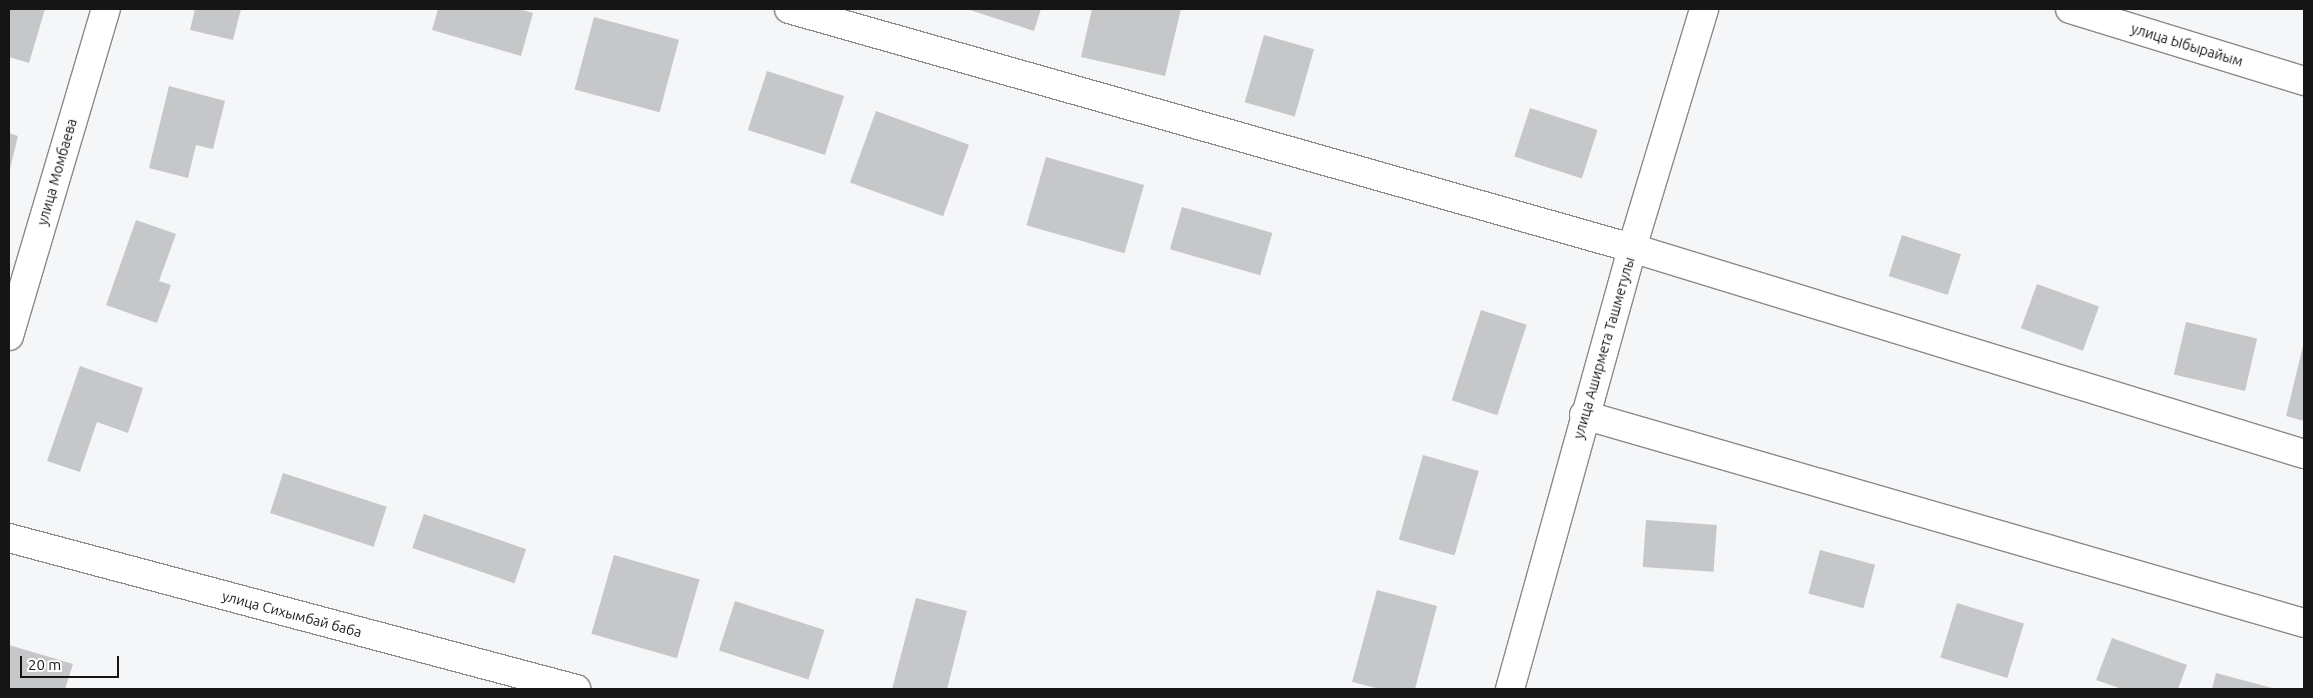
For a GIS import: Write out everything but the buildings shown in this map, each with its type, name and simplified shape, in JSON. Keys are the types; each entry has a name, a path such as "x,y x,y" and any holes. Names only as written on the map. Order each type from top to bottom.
{"street":[{"name":"улица Момбаева","path":"9,336 106,9"},
{"path":"790,9 1632,248 2304,454"},
{"name":"улица Аширмета Ташметулы","path":"1510,689 1584,415 1704,9"},
{"name":"улица Ыбырайым","path":"2070,9 2304,81"},
{"path":"1584,415 2304,623"},
{"name":"улица Сихымбай баба","path":"9,538 576,689"}]}
